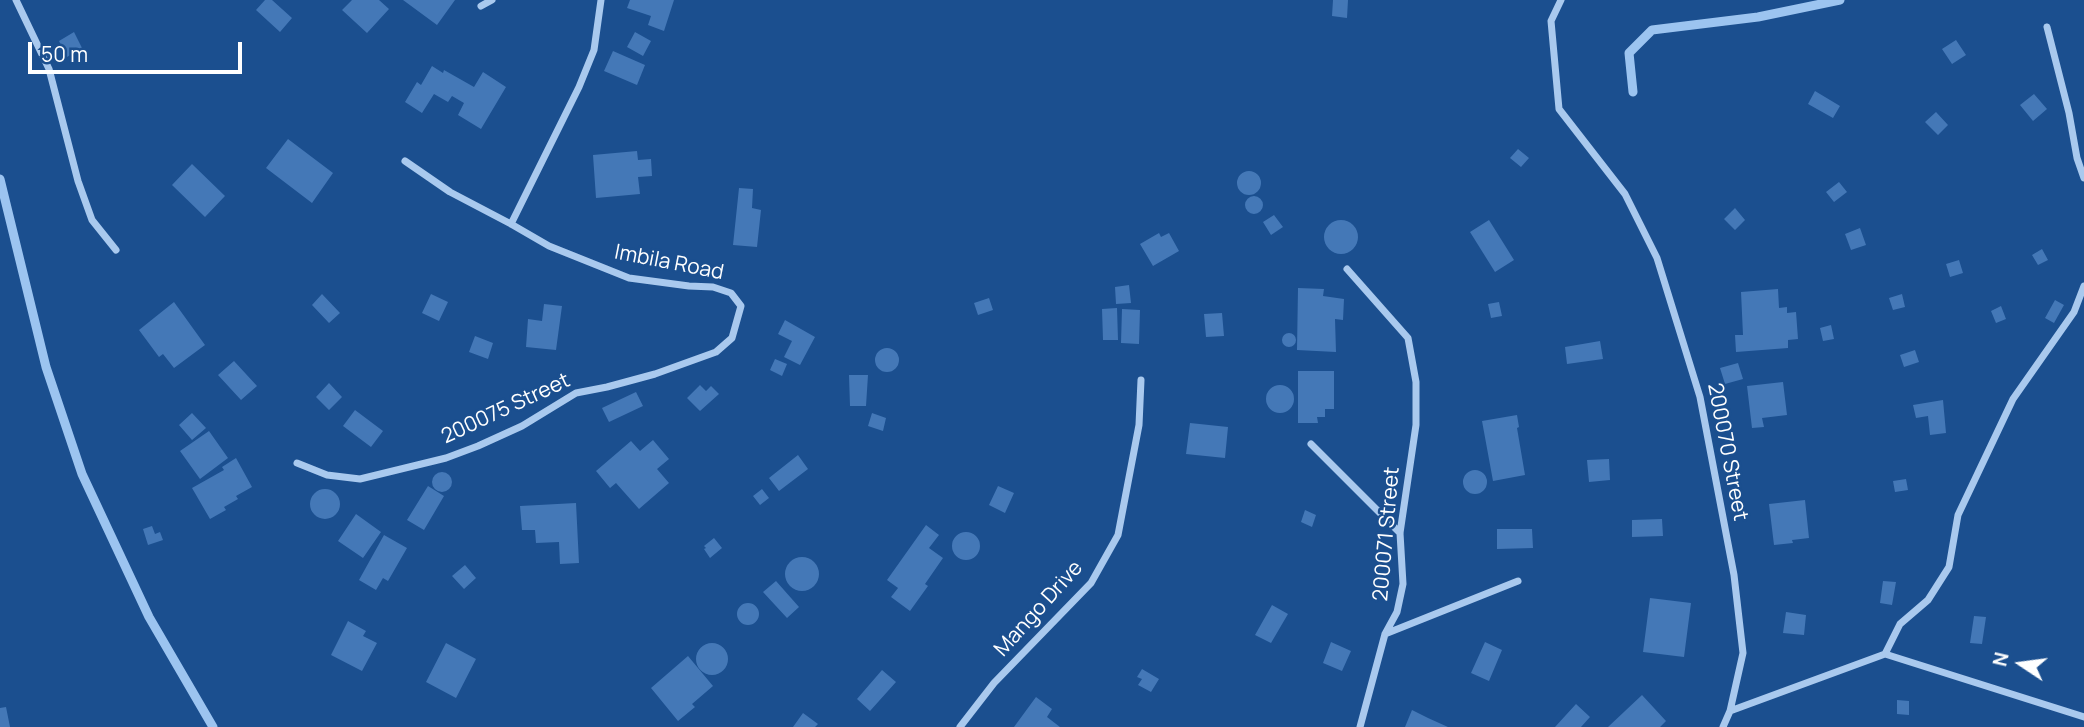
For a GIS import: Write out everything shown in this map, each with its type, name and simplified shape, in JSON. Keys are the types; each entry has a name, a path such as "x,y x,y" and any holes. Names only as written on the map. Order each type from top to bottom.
{"street":[{"path":"16,0 49,69 78,181 92,220 116,250"},
{"path":"481,6 492,0"},
{"path":"512,224 594,50 601,0"},
{"name":"200070 Street","path":"1561,0 1551,21 1559,109 1625,194 1657,258 1700,397 1734,575 1743,653 1730,711 1723,727"},
{"path":"2047,27 2084,178"},
{"name":"Imbila Road","path":"405,161 450,192 549,246 617,274 689,286 713,287 731,293 741,306"},
{"name":"200071 Street","path":"1347,269 1408,338 1416,382 1416,425 1400,533 1403,584 1397,612 1385,634 1360,727"},
{"path":"1885,653 1900,624 1928,600 1949,567 1958,515 2012,399 2074,312 2084,286"},
{"name":"200075 Street","path":"297,463 327,475 360,479 446,458 522,426 576,393 656,374 716,352 732,338 741,306"},
{"name":"Mango Drive","path":"960,727 994,683 1091,583 1118,536 1139,425 1141,380"},
{"path":"1311,444 1400,533"},
{"path":"1385,634 1518,581"},
{"path":"1730,711 1885,653 2084,717"}],"building":[{"path":"265,0 272,0 292,18 280,32 256,10"},
{"path":"352,0 379,0 389,9 367,33 342,10"},
{"path":"403,0 455,0 437,25"},
{"path":"630,0 674,0 664,31 648,25 651,16 627,8"},
{"path":"1333,0 1348,0 1347,18 1332,16"},
{"path":"74,32 82,48 67,57 59,41"},
{"path":"635,32 651,41 643,56 627,47"},
{"path":"1956,40 1966,55 1952,64 1942,49"},
{"path":"613,51 645,65 637,85 604,71"},
{"path":"432,66 474,87 483,72 506,87 481,129 458,115 464,103 452,96 448,102 434,94 422,113 405,102 417,82 421,85"},
{"path":"1815,91 1840,106 1833,118 1808,104"},
{"path":"2034,94 2047,109 2033,121 2020,105"},
{"path":"1936,112 1948,125 1938,135 1925,122"},
{"path":"288,139 333,173 312,203 266,168"},
{"path":"1518,149 1529,158 1521,167 1510,158"},
{"path":"637,151 638,160 651,159 652,176 638,177 640,194 596,198 593,155"},
{"path":"192,164 225,196 205,217 172,185"},
{"path":"1249,171 1257,175 1261,183 1257,191 1249,195 1241,191 1237,183 1241,175"},
{"path":"1839,182 1847,192 1834,202 1826,192"},
{"path":"739,188 753,189 752,208 761,210 757,247 733,245"},
{"path":"1254,196 1260,199 1263,205 1260,211 1254,214 1248,211 1245,205 1248,199"},
{"path":"1735,208 1745,220 1735,230 1724,219"},
{"path":"1274,215 1283,227 1271,235 1263,222"},
{"path":"1341,220 1353,225 1358,237 1353,249 1341,254 1329,249 1324,237 1329,225"},
{"path":"1489,220 1514,260 1495,272 1470,232"},
{"path":"1860,228 1866,245 1851,250 1845,234"},
{"path":"1159,233 1161,237 1169,233 1179,251 1153,266 1140,244"},
{"path":"2042,249 2048,260 2038,265 2032,255"},
{"path":"1959,260 1963,273 1950,277 1946,264"},
{"path":"1129,285 1131,303 1116,304 1115,287"},
{"path":"1298,288 1324,289 1323,296 1344,299 1343,320 1335,319 1336,352 1297,350"},
{"path":"1778,289 1779,308 1787,307 1787,313 1796,312 1798,339 1788,340 1788,348 1736,352 1735,335 1743,335 1741,292"},
{"path":"322,294 340,313 329,323 312,305"},
{"path":"431,294 448,302 439,321 422,313"},
{"path":"1902,294 1905,307 1893,310 1889,298"},
{"path":"989,298 993,310 978,315 974,303"},
{"path":"2055,300 2064,305 2054,323 2045,318"},
{"path":"174,302 205,345 174,368 163,354 159,357 139,330"},
{"path":"1499,302 1502,316 1491,318 1488,304"},
{"path":"544,304 562,306 556,350 526,347 528,319 542,321"},
{"path":"2001,306 2006,319 1996,323 1991,311"},
{"path":"1117,308 1118,340 1103,340 1102,309"},
{"path":"1122,309 1140,310 1139,344 1121,343"},
{"path":"1222,313 1224,336 1206,337 1204,314"},
{"path":"785,320 815,337 800,365 784,357 792,341 778,334"},
{"path":"1831,325 1834,339 1823,341 1820,328"},
{"path":"1286,333 1292,333 1296,340 1292,347 1286,347 1282,343 1282,337"},
{"path":"475,336 493,343 488,359 469,352"},
{"path":"1600,341 1603,359 1567,364 1565,347"},
{"path":"887,348 896,351 899,360 896,369 887,372 878,369 875,360 878,351"},
{"path":"1915,350 1919,362 1904,367 1900,355"},
{"path":"775,359 787,364 782,376 770,370"},
{"path":"234,361 257,386 241,400 218,375"},
{"path":"1738,363 1743,379 1725,384 1720,368"},
{"path":"1298,371 1334,371 1334,409 1325,409 1325,417 1317,417 1318,423 1298,423"},
{"path":"849,375 868,375 866,406 850,406"},
{"path":"1783,382 1787,415 1762,418 1764,427 1752,428 1747,386"},
{"path":"329,383 342,397 329,410 316,397"},
{"path":"700,385 706,391 711,386 719,394 700,411 687,398"},
{"path":"1280,385 1290,389 1294,399 1290,409 1280,413 1270,409 1266,399 1270,389"},
{"path":"636,392 643,406 609,422 602,408"},
{"path":"1943,400 1946,433 1930,435 1928,416 1916,418 1913,405"},
{"path":"355,410 383,431 371,447 343,426"},
{"path":"192,413 206,428 192,440 179,425"},
{"path":"872,413 886,418 883,431 868,426"},
{"path":"1517,415 1525,475 1493,481 1482,421"},
{"path":"1190,423 1228,427 1225,458 1186,454"},
{"path":"209,431 228,458 200,479 180,451"},
{"path":"653,440 669,459 657,469 669,483 639,509 616,483 610,488 596,471 631,441 640,451"},
{"path":"798,455 808,469 779,491 769,478"},
{"path":"236,458 252,487 236,496 238,499 224,507 226,510 210,519 192,488 224,470 222,467"},
{"path":"1609,459 1610,480 1589,482 1587,460"},
{"path":"1475,470 1483,474 1487,482 1483,490 1475,494 1467,490 1463,482 1467,474"},
{"path":"442,472 449,475 452,482 449,489 442,492 435,489 432,482 435,475"},
{"path":"1906,479 1908,490 1895,492 1893,481"},
{"path":"428,486 444,496 424,530 407,520"},
{"path":"998,486 1014,493 1005,513 989,505"},
{"path":"325,489 336,493 340,504 336,515 325,519 314,515 310,504 314,493"},
{"path":"762,489 769,498 760,505 753,496"},
{"path":"1805,500 1809,538 1774,545 1769,504"},
{"path":"576,503 579,563 560,564 559,542 536,543 535,530 522,530 520,506"},
{"path":"1305,510 1316,515 1312,527 1301,522"},
{"path":"356,514 381,532 363,558 338,541"},
{"path":"1662,519 1663,536 1632,537 1632,520"},
{"path":"926,525 939,535 929,548 943,558 910,611 891,597 898,588 887,580"},
{"path":"152,526 155,534 160,532 163,540 148,545 143,529"},
{"path":"1497,529 1532,529 1533,548 1497,549"},
{"path":"966,532 976,536 980,546 976,556 966,560 956,556 952,546 956,536"},
{"path":"384,535 407,548 388,581 383,578 376,590 359,580"},
{"path":"714,538 722,548 710,558 704,546"},
{"path":"802,557 814,562 819,574 814,586 802,591 790,586 785,574 790,562"},
{"path":"465,565 476,578 464,589 452,576"},
{"path":"776,581 799,607 787,618 763,592"},
{"path":"1883,581 1896,582 1892,605 1880,603"},
{"path":"1650,598 1691,603 1684,657 1643,652"},
{"path":"744,603 752,603 759,610 759,618 752,625 744,625 737,618 737,610"},
{"path":"1272,605 1288,614 1271,643 1255,635"},
{"path":"1786,612 1806,615 1804,635 1783,633"},
{"path":"1974,616 1986,617 1982,644 1970,643"},
{"path":"348,621 366,631 363,636 377,643 362,671 331,655"},
{"path":"1331,642 1351,651 1342,671 1323,663"},
{"path":"1485,642 1502,650 1489,681 1471,673"},
{"path":"446,643 476,659 456,698 426,682"},
{"path":"712,643 723,648 728,659 723,670 712,675 701,670 696,659 701,648"},
{"path":"688,656 713,686 692,704 695,707 678,721 651,688"},
{"path":"1142,669 1159,679 1151,692 1138,685 1142,679 1137,677"},
{"path":"882,670 896,682 870,711 857,699"},
{"path":"1642,695 1666,721 1660,727 1608,727"},
{"path":"1036,697 1052,709 1047,717 1060,727 1014,727"},
{"path":"1897,700 1909,701 1909,715 1897,714"},
{"path":"1576,704 1590,717 1581,727 1555,727"},
{"path":"6,707 10,727 0,727 0,708"},
{"path":"1412,710 1428,718 1448,727 1405,727"},
{"path":"803,713 818,724 815,727 793,727"}],"waterway":[{"path":"1633,92 1629,53 1652,30 1758,17 1840,0"},
{"path":"0,179 46,367 82,474 149,617 213,727"}]}
